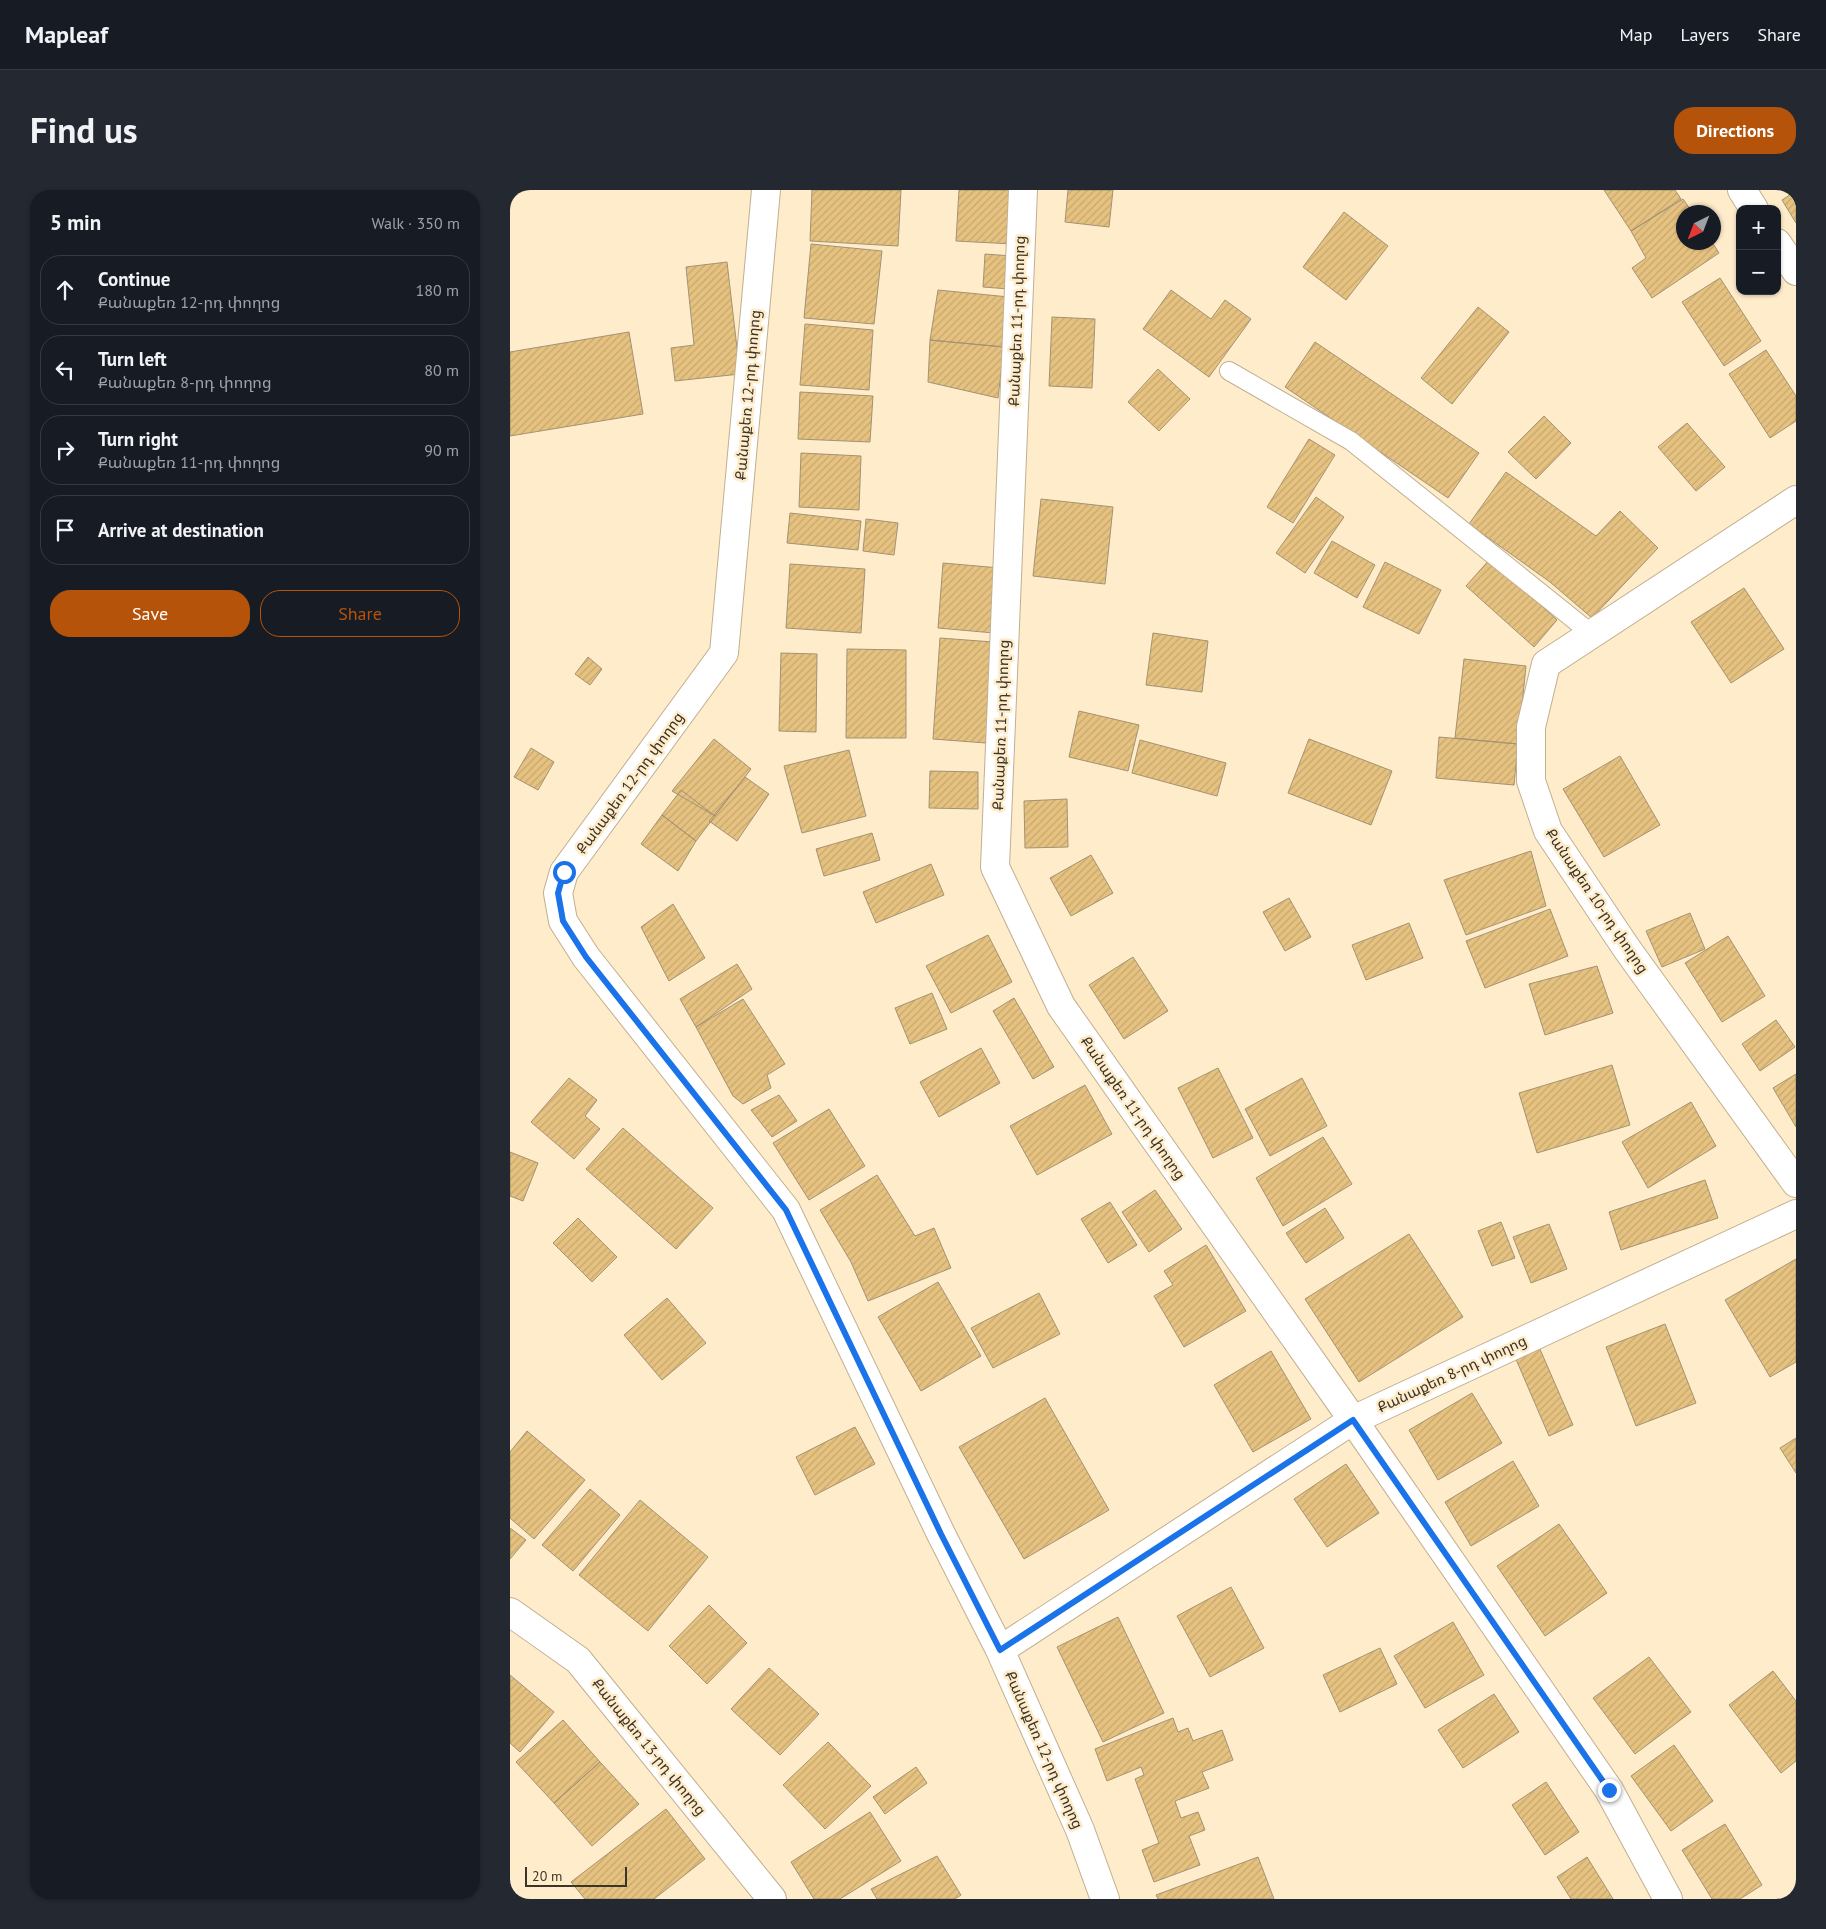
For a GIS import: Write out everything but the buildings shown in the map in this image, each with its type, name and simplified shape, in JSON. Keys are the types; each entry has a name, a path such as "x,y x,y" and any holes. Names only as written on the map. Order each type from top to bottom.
{"street":[{"name":"Քանաքեռ 12-րդ փողոց","path":"766,190 724,653 564,872 558,893 563,921 586,957 786,1210 941,1534 1000,1650 1080,1830 1105,1899"},
{"name":"Քանաքեռ 11-րդ փողոց","path":"1023,190 996,867 1061,1006 1353,1420 1609,1790 1668,1899"},
{"path":"1742,190 1751,205"},
{"path":"1781,249 1796,271"},
{"name":"Քանաքեռ 10-րդ փողոց","path":"1796,500 1546,664 1531,727 1531,781 1548,831 1627,948 1796,1183"},
{"name":"Քանաքեռ 8-րդ փողոց","path":"1000,1650 1353,1420 1796,1214"},
{"name":"Քանաքեռ 13-րդ փողոց","path":"510,1612 578,1660 772,1899"}],"lane":[{"path":"1229,371 1351,441 1592,634"}],"route":[{"path":"564,872 558,893 563,921 586,957 786,1210 941,1534 1000,1650 1353,1420 1609,1790"}]}
